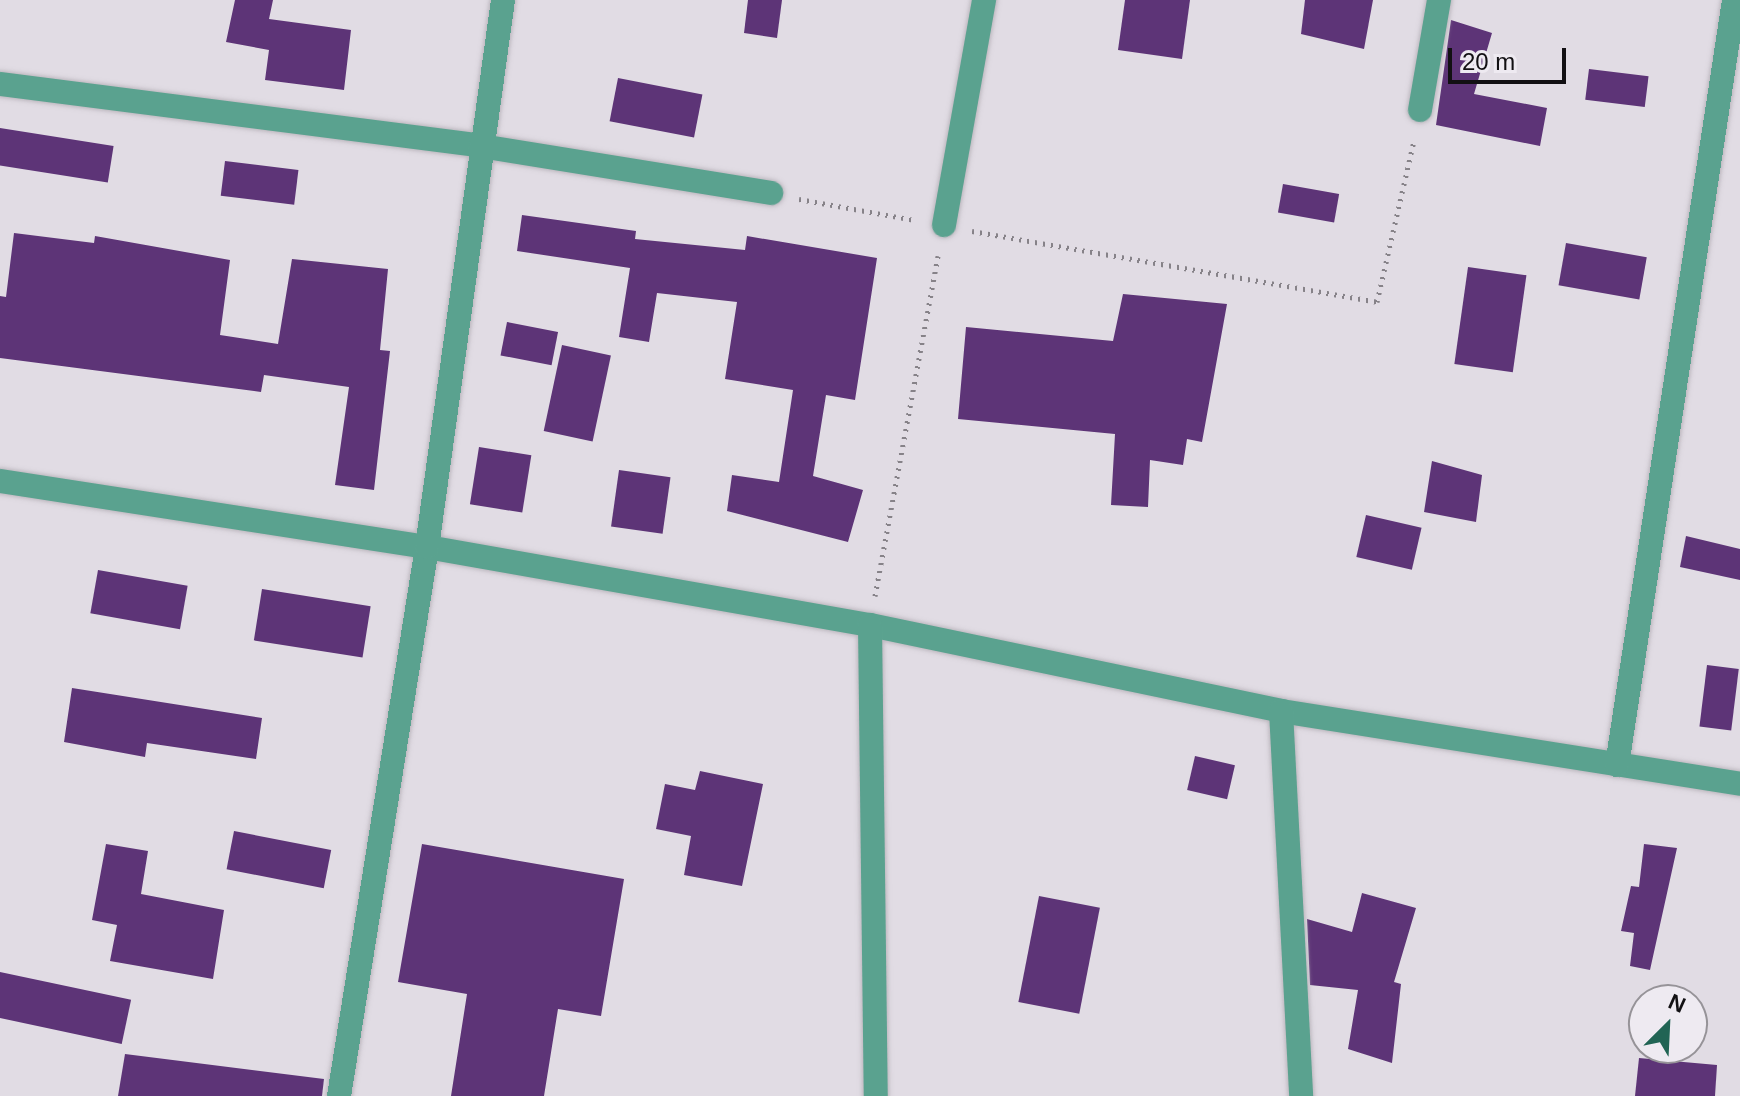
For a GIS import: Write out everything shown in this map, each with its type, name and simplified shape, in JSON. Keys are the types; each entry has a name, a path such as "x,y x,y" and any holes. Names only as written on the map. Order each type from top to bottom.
{"street":[{"path":"339,1096 427,547 503,0"},
{"path":"944,225 984,0"},
{"path":"1420,110 1439,0"},
{"path":"1617,765 1734,0"},
{"path":"0,84 481,146 771,193"},
{"path":"0,481 427,547 870,625 1281,711 1740,784"},
{"path":"870,625 876,1096"},
{"path":"1281,711 1301,1096"}],"path":[{"path":"771,193 1377,302 1420,110"},
{"path":"870,625 944,225"}],"building":[{"path":"235,0 273,0 269,19 351,30 344,90 265,80 269,50 226,42"},
{"path":"748,0 782,0 777,38 744,33"},
{"path":"1125,0 1190,0 1182,59 1118,50"},
{"path":"1305,0 1373,0 1364,49 1301,34"},
{"path":"1451,20 1492,33 1474,94 1547,108 1540,146 1436,125"},
{"path":"1589,69 1649,76 1645,107 1585,100"},
{"path":"618,78 702,94 694,138 610,121"},
{"path":"0,128 114,146 108,183 0,165"},
{"path":"225,161 298,170 294,205 221,196"},
{"path":"1283,184 1339,194 1334,222 1278,213"},
{"path":"522,215 636,231 635,239 745,250 747,236 877,258 855,400 826,395 813,476 863,490 848,542 727,511 732,475 779,482 793,390 725,379 737,302 657,293 649,342 619,337 630,268 517,251"},
{"path":"14,233 94,243 95,236 230,260 220,335 278,344 292,259 388,269 380,350 390,351 374,490 335,485 349,387 264,375 261,392 0,358 0,296 6,297"},
{"path":"1566,243 1647,257 1639,300 1559,285"},
{"path":"1468,267 1526,275 1513,372 1454,364"},
{"path":"1123,294 1227,304 1202,442 1187,439 1183,465 1150,460 1148,507 1111,505 1115,434 958,419 966,327 1113,341"},
{"path":"507,322 558,332 552,365 501,355"},
{"path":"562,345 611,355 593,441 544,431"},
{"path":"479,447 531,455 522,513 470,504"},
{"path":"1432,461 1482,475 1476,522 1424,512"},
{"path":"619,470 670,477 663,534 611,526"},
{"path":"1366,515 1422,528 1412,570 1356,557"},
{"path":"1686,536 1740,549 1740,580 1680,567"},
{"path":"98,570 188,586 180,629 90,613"},
{"path":"262,589 371,606 363,658 254,640"},
{"path":"1707,665 1739,669 1731,730 1699,727"},
{"path":"72,688 262,718 256,759 147,743 145,757 64,742"},
{"path":"1195,756 1235,765 1227,799 1187,790"},
{"path":"700,771 763,784 742,886 684,875 691,836 656,829 665,784 695,790"},
{"path":"234,831 331,850 324,888 227,869"},
{"path":"106,844 148,851 141,894 224,910 213,979 110,961 117,925 92,920"},
{"path":"422,844 624,879 601,1016 558,1009 544,1096 451,1096 467,994 398,982"},
{"path":"1644,844 1677,848 1650,970 1630,966 1634,933 1621,931 1631,886 1639,887"},
{"path":"1362,893 1416,908 1394,982 1401,984 1392,1063 1348,1049 1358,990 1310,985 1307,919 1352,932"},
{"path":"1039,896 1100,908 1079,1014 1018,1002"},
{"path":"0,972 131,1000 122,1044 0,1018"},
{"path":"125,1054 324,1079 322,1096 118,1096"},
{"path":"1638,1064 1717,1065 1715,1096 1635,1096"}]}
